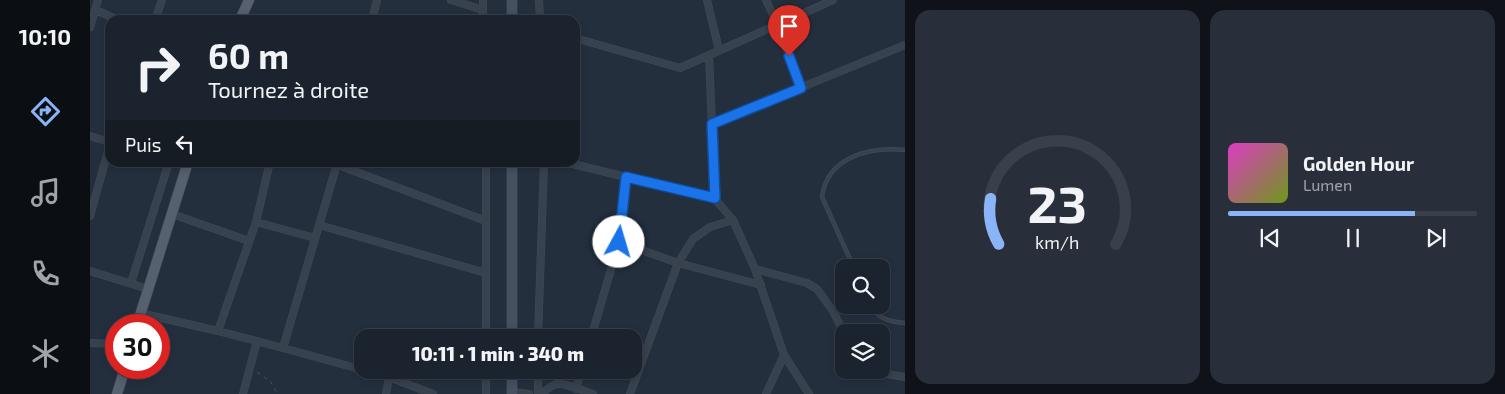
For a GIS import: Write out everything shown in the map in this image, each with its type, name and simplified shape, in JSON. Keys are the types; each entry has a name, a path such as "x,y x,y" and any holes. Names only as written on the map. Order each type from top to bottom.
{"main road":[{"path":"242,15 249,0"},
{"path":"140,313 186,167"},
{"path":"119,394 122,379"}],"street":[{"path":"90,28 98,0"},
{"path":"157,15 162,0"},
{"path":"373,15 377,0"},
{"path":"451,0 483,10"},
{"path":"483,0 483,15"},
{"path":"512,0 512,15"},
{"path":"539,0 540,15"},
{"path":"707,0 719,50"},
{"path":"766,0 778,25 801,88"},
{"path":"580,39 680,68 833,0"},
{"path":"96,10 107,15"},
{"path":"712,124 905,45"},
{"path":"709,55 715,198 733,220 755,269 784,355 809,394"},
{"path":"90,136 105,141"},
{"path":"90,216 105,161"},
{"path":"580,166 715,198"},
{"path":"132,283 167,167"},
{"path":"218,330 256,222 269,167"},
{"path":"283,348 334,167"},
{"path":"351,167 486,221"},
{"path":"486,167 486,329"},
{"path":"512,167 512,329"},
{"path":"538,329 544,167"},
{"path":"594,329 619,242 626,177"},
{"path":"172,214 249,240"},
{"path":"630,394 678,263 693,239 710,227 733,220"},
{"path":"256,222 314,238"},
{"path":"319,225 486,273"},
{"path":"619,242 678,263 761,285"},
{"path":"755,269 807,283 817,289 833,311 840,324"},
{"path":"90,271 148,289"},
{"path":"140,313 218,330 354,368"},
{"path":"243,394 257,341"},
{"path":"90,343 105,344"},
{"path":"766,394 784,355"},
{"path":"890,374 905,377"},
{"path":"386,394 388,379"},
{"path":"393,379 433,394"},
{"path":"486,379 486,394"},
{"path":"512,379 512,393 529,394"},
{"path":"538,379 539,394 546,392 554,385 562,384 593,394"},
{"path":"576,389 579,379"}],"lane":[{"path":"850,259 822,197 824,186 830,173 853,157 870,151 893,148 905,150"},
{"path":"877,314 894,322 905,323"}],"path":[{"path":"250,367 270,381 278,394"}],"route":[{"path":"619,242 626,177 715,198 712,124 801,88 789,56"}]}
